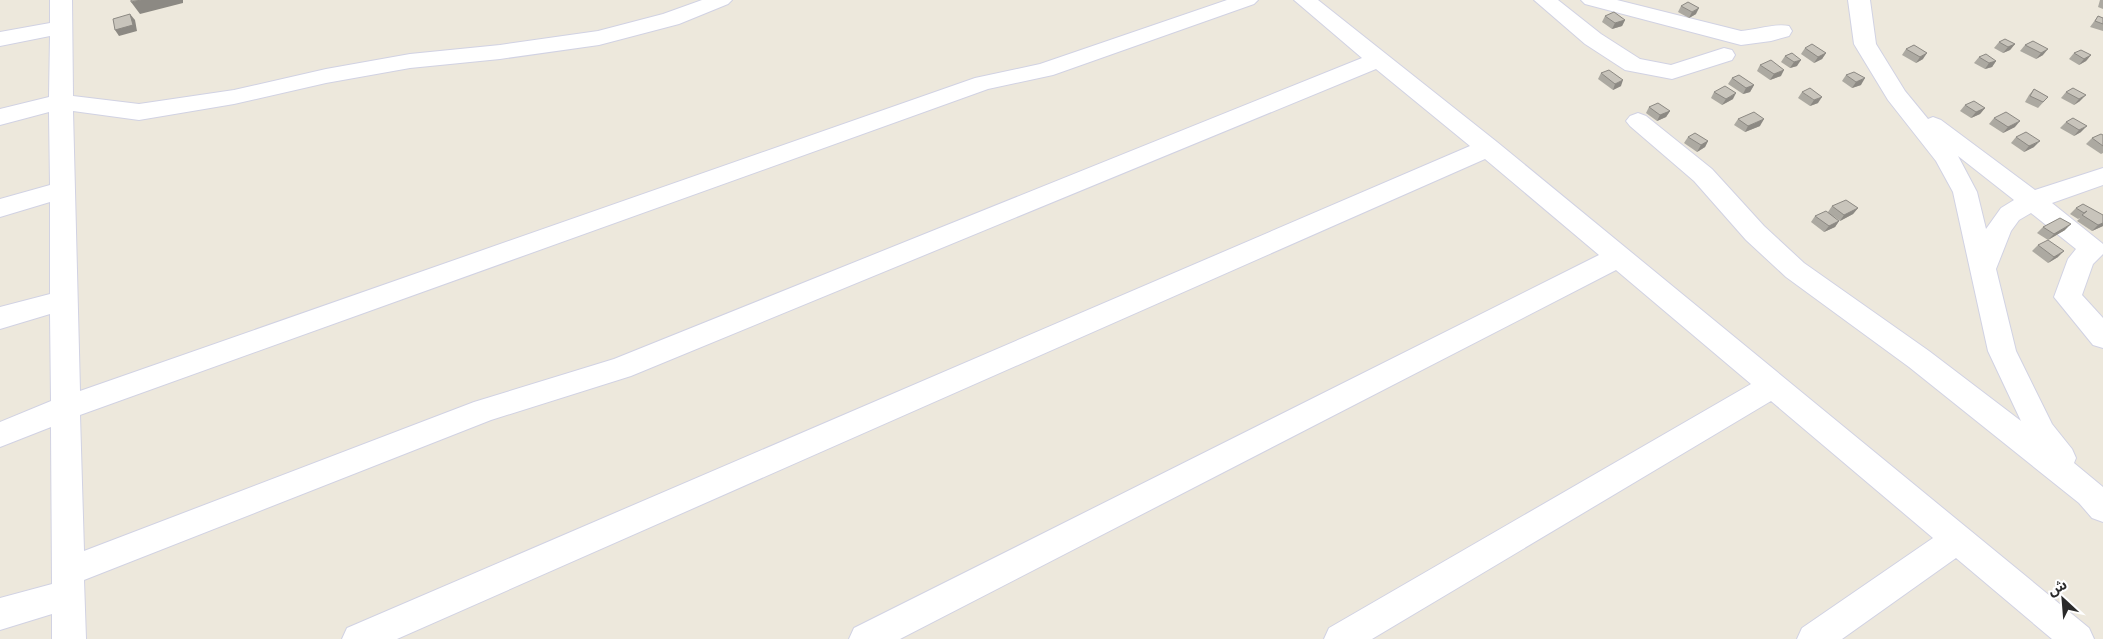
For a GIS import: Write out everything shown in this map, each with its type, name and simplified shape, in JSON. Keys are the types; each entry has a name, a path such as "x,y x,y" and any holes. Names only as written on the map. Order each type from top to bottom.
{"street":[{"path":"61,0 69,639"},
{"path":"0,117 61,102 139,112 234,97 326,76 410,62 599,38 671,19 721,0"},
{"path":"0,436 66,408 983,83 1046,70 1247,0"},
{"path":"1305,0 1488,148 2077,639"},
{"path":"1545,0 1593,39 1633,65 1672,72 1724,55"},
{"path":"1592,0 1741,38 1763,36 1781,31"},
{"path":"1859,0 1865,44 1896,95 1946,157 1965,192 2002,350 2040,432 2097,501"},
{"path":"0,38 61,27"},
{"path":"0,614 68,583 484,410 621,368 1379,60"},
{"path":"1896,95 2093,249 2081,259 2068,297 2103,337"},
{"path":"1638,121 1702,174 1755,233 1795,270 1919,359 2097,501"},
{"path":"358,639 1488,148"},
{"path":"1983,269 1997,231 2011,213 2034,201 2103,176"},
{"path":"0,208 63,190"},
{"path":"866,639 1618,257"},
{"path":"0,318 65,300"},
{"path":"1341,639 1772,386"},
{"path":"1814,639 1956,540"}],"building":[{"path":"1688,2 1699,8 1692,12 1681,6"},
{"path":"1614,12 1625,20 1615,23 1605,16"},
{"path":"130,14 133,25 115,30 113,19"},
{"path":"2098,16 2103,18 2103,24 2095,21"},
{"path":"2005,39 2015,44 2008,47 1999,42"},
{"path":"2033,41 2048,49 2041,53 2025,45"},
{"path":"1812,44 1826,53 1818,57 1805,48"},
{"path":"1914,45 1927,53 1920,57 1906,49"},
{"path":"2081,50 2091,55 2084,59 2074,53"},
{"path":"1792,53 1801,60 1794,62 1785,56"},
{"path":"1986,54 1996,61 1989,63 1979,57"},
{"path":"1771,60 1784,70 1774,74 1760,65"},
{"path":"1609,70 1623,80 1615,84 1601,73"},
{"path":"1854,72 1865,78 1856,82 1846,75"},
{"path":"1739,75 1754,85 1746,88 1732,78"},
{"path":"1725,86 1736,93 1726,99 1714,92"},
{"path":"1810,88 1822,97 1814,100 1802,92"},
{"path":"2073,88 2086,95 2079,99 2066,92"},
{"path":"2034,89 2048,97 2043,102 2030,96"},
{"path":"1974,101 1985,108 1976,112 1965,105"},
{"path":"1658,103 1670,111 1660,115 1649,107"},
{"path":"1754,112 1764,119 1748,126 1738,119"},
{"path":"2006,112 2020,121 2008,127 1994,118"},
{"path":"2073,118 2087,126 2079,130 2066,122"},
{"path":"2026,132 2040,141 2029,146 2016,137"},
{"path":"1695,133 1708,141 1701,145 1688,137"},
{"path":"2103,135 2103,146 2092,138"},
{"path":"1846,200 1858,208 1844,215 1832,206"},
{"path":"2083,204 2103,215 2103,223 2098,225 2082,215 2087,211 2084,213 2076,208"},
{"path":"1826,211 1839,221 1829,226 1815,216"},
{"path":"2060,218 2071,224 2054,234 2043,227"},
{"path":"2048,240 2064,251 2054,257 2038,245"}]}
